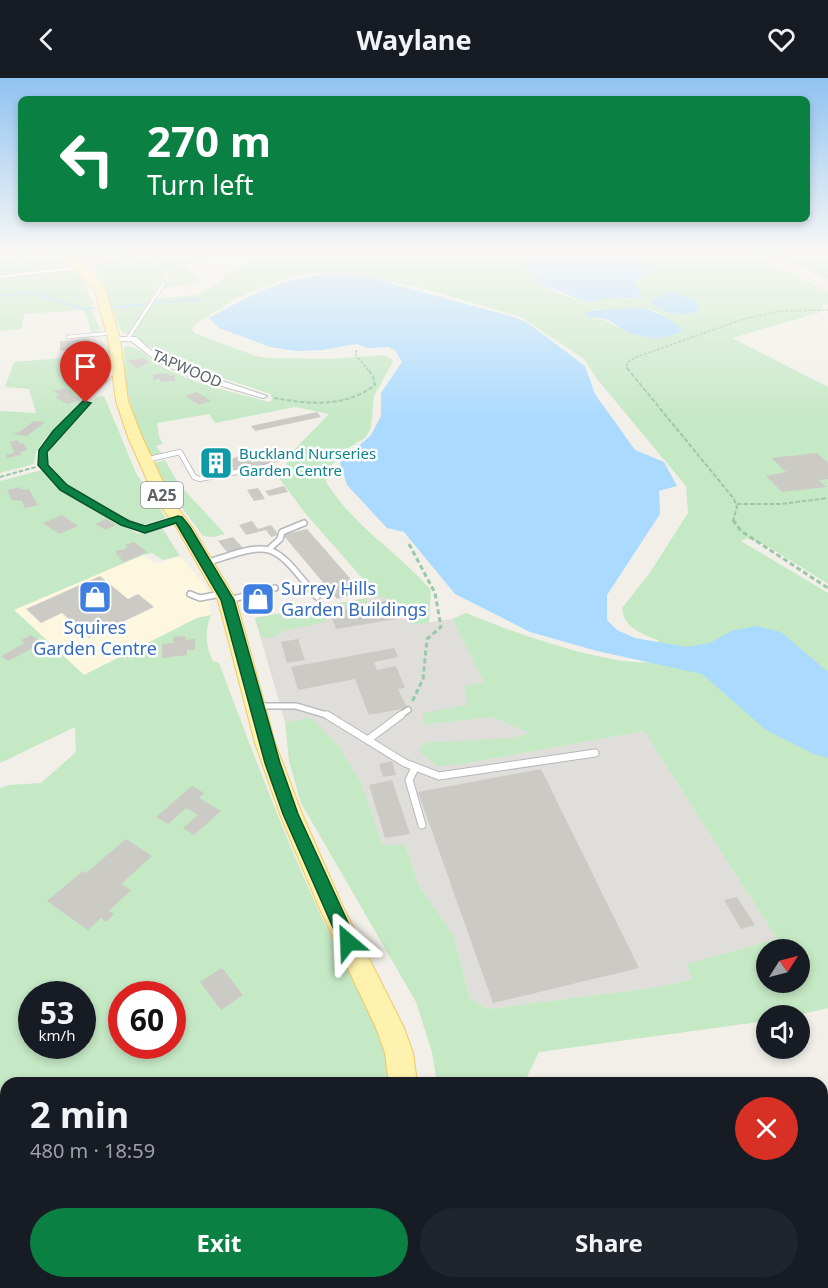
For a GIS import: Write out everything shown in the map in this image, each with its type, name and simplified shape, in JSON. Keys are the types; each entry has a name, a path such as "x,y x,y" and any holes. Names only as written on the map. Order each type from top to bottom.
{"main road":[{"name":"A25","path":"107,307 118,337 117,368 122,401 144,460 164,500 226,597 265,743 291,814 331,907 390,1028 399,1053 403,1077"}],"street":[{"name":"TAPWOOD","path":"118,337 133,339 146,352 168,364 206,379 263,396"}],"lane":[{"path":"68,337 118,337 143,307"},
{"path":"117,368 56,433 42,452 43,465 63,488 125,523 145,530 178,519"},
{"path":"144,460 180,452 195,477 203,479 270,466"},
{"path":"269,549 280,539 282,532 304,523"},
{"path":"205,563 258,547 269,549 281,554 317,597"},
{"path":"190,594 200,598 226,597 275,588"},
{"path":"255,706 287,704 318,710 334,716 415,768 428,774 447,777 595,753"},
{"path":"369,739 408,710"},
{"path":"415,768 409,780 422,825"}],"path":[{"path":"828,310 780,311 744,319 662,347 631,360 627,364 627,370 715,473 737,504 734,521 741,531 828,588"},
{"path":"263,396 303,403 327,403 366,394 375,386 373,376 356,354 357,350"},
{"path":"0,477 43,465"},
{"path":"737,504 781,504 828,498"},
{"path":"408,710 423,679 427,639 441,627 441,607 436,592 409,544"}],"shaded area":[{"path":"143,555 156,564 180,556 206,586 211,615 197,618 84,675 14,609"},
{"path":"378,596 400,603 412,625 452,619 485,682 468,705 423,725 492,717 530,733 512,738 463,764 644,731 777,939 756,939 756,945 686,964 692,979 658,987 488,1009 470,999 454,936 419,885 405,845 383,845 360,780 338,745 311,719 285,722 255,618"}],"green space":[{"path":"0,307 91,307 100,329 92,333 84,310 24,314 22,329 0,331"},
{"path":"112,307 222,307 198,322 192,329 194,333 256,356 329,359 383,355 392,359 393,362 374,396 371,427 366,437 345,450 331,466 326,482 350,513 431,590 429,623 412,625 400,603 378,596 305,513 279,478 294,450 329,414 295,407 215,423 209,414 157,423 159,437 163,444 156,446 162,454 150,457 130,403 124,347 133,347 159,365 185,377 269,402 272,400 271,394 179,364 121,331"},
{"path":"488,307 628,307 614,310 595,309 593,318 607,321 633,334 662,337 682,331 656,311 634,307 823,307 821,312 732,338 828,387 828,584 771,548 747,538 741,541 828,593 828,1008 810,1012 810,1005 756,1005 756,1022 539,1052 527,1077 436,1077 432,1052 416,1002 301,803 289,761 285,722 311,718 338,745 360,780 383,845 405,845 419,885 454,936 470,999 488,1009 658,987 692,979 686,964 756,945 756,993 810,993 810,939 777,939 644,731 463,764 437,766 419,751 424,743 512,738 529,733 492,717 423,725 423,713 468,705 464,686 484,682 452,619 466,613 509,630 595,656 622,661 666,660 658,640 634,629 623,615 622,608 649,574 688,513 686,486 597,379 584,359 521,317"},
{"path":"103,358 99,381 69,418 45,439 36,452 34,464 0,473 0,411 36,413 29,389 5,387 14,362"},
{"path":"104,396 136,473 166,518 142,525 124,518 65,483 48,462 47,451 96,397"},
{"path":"165,460 178,483 225,534 213,537 203,536 166,486 154,463"},
{"path":"42,470 57,487 139,534 162,528 180,556 163,560 152,553 143,555 14,610 84,675 197,618 211,615 207,638 210,656 213,661 219,663 307,885 372,1018 380,1039 389,1077 0,1077 0,788 9,785 41,783 76,752 75,727 0,763 0,481"},
{"path":"367,598 365,607 351,609 346,605 323,609 326,622 286,630 272,638 261,637 255,618"}],"water":[{"path":"230,307 479,307 528,323 585,366 595,394 635,450 664,462 677,486 659,491 660,514 607,595 607,620 617,630 635,638 687,647 710,643 731,631 756,626 781,632 828,672 828,758 814,754 766,730 702,674 597,651 530,632 455,594 404,532 387,528 347,485 340,463 371,435 381,416 381,393 402,362 395,350 388,347 368,348 357,344 322,350 296,351 270,347 219,328 209,318"},
{"path":"638,307 648,310 662,315 682,331 668,336 644,337 620,328 603,318 591,317 584,313"},
{"path":"658,307 699,309 688,314 676,314"}],"building":[{"path":"89,339 90,350 83,350 83,356 73,357 73,350 60,351 60,341"},
{"path":"143,358 150,362 137,368 127,361"},
{"path":"91,373 90,376 101,376 99,381 79,381 82,374"},
{"path":"169,373 169,376 175,375 175,381 153,380 153,374"},
{"path":"64,388 80,400 67,404 55,397 60,395 53,391"},
{"path":"197,392 211,401 199,405 185,396"},
{"path":"317,412 321,417 255,431 251,426"},
{"path":"34,421 45,422 27,436 12,434 21,431"},
{"path":"18,440 27,450 20,452 21,455 7,458 6,455 14,453 10,442"},
{"name":"Buckland Nurseries Garden Centre","path":"216,451 230,472 215,476 202,454"},
{"path":"247,453 251,459 273,454 278,462 234,470 228,460"},
{"path":"817,453 828,463 828,479 819,480 826,487 782,492 766,476 786,472 771,458"},
{"path":"284,486 288,492 269,496 265,491"},
{"path":"20,487 21,490 29,489 38,505 25,508 22,501 12,500 7,490"},
{"path":"258,488 265,499 254,501 247,490"},
{"path":"62,515 78,526 59,534 43,523"},
{"path":"106,519 116,525 106,530 95,524"},
{"path":"252,521 258,529 271,525 279,535 271,537 266,530 246,535 239,525"},
{"path":"307,529 362,592 337,599 283,535"},
{"path":"233,537 243,548 228,553 218,541"},
{"path":"134,542 147,552 124,562 119,558 122,556 116,555 117,550 124,550 127,547 125,545"},
{"path":"100,576 128,599 138,594 154,607 89,638 62,613 41,623 26,609"},
{"path":"388,600 396,619 336,629 329,610 345,607 349,617 376,612 372,603"},
{"path":"31,635 42,643 8,661 1,656 25,643 21,640"},
{"path":"185,636 186,640 195,639 195,650 187,650 187,655 162,658 162,644 173,643 173,637"},
{"path":"298,639 305,660 287,663 281,642"},
{"path":"394,648 398,657 374,662 377,670 396,666 405,688 398,689 407,708 369,715 355,679 298,690 291,667"},
{"path":"392,761 396,775 383,777 379,764"},
{"path":"541,769 639,968 493,1003 418,792"},
{"path":"392,780 410,834 385,838 369,785"},
{"path":"192,786 204,793 199,798 221,811 194,835 183,828 198,815 186,808 168,824 156,817"},
{"path":"126,839 152,856 121,884 131,890 109,911 114,914 106,922 101,918 88,930 47,901 83,871 86,873"},
{"path":"737,897 755,925 741,929 724,900"},
{"path":"222,968 243,995 221,1010 200,982"}],"waterway":[{"path":"77,307 94,308"}],"place":[{"name":"Buckland Nurseries Garden Centre","path":"216,463"},
{"name":"Squires Garden Centre","path":"95,597"},
{"name":"Surrey Hills Garden Buildings","path":"258,599"}],"route":[{"path":"86,403 56,433 42,452 43,465 63,488 125,523 145,530 178,519 184,527 227,600 272,763 291,814 348,942"}]}
